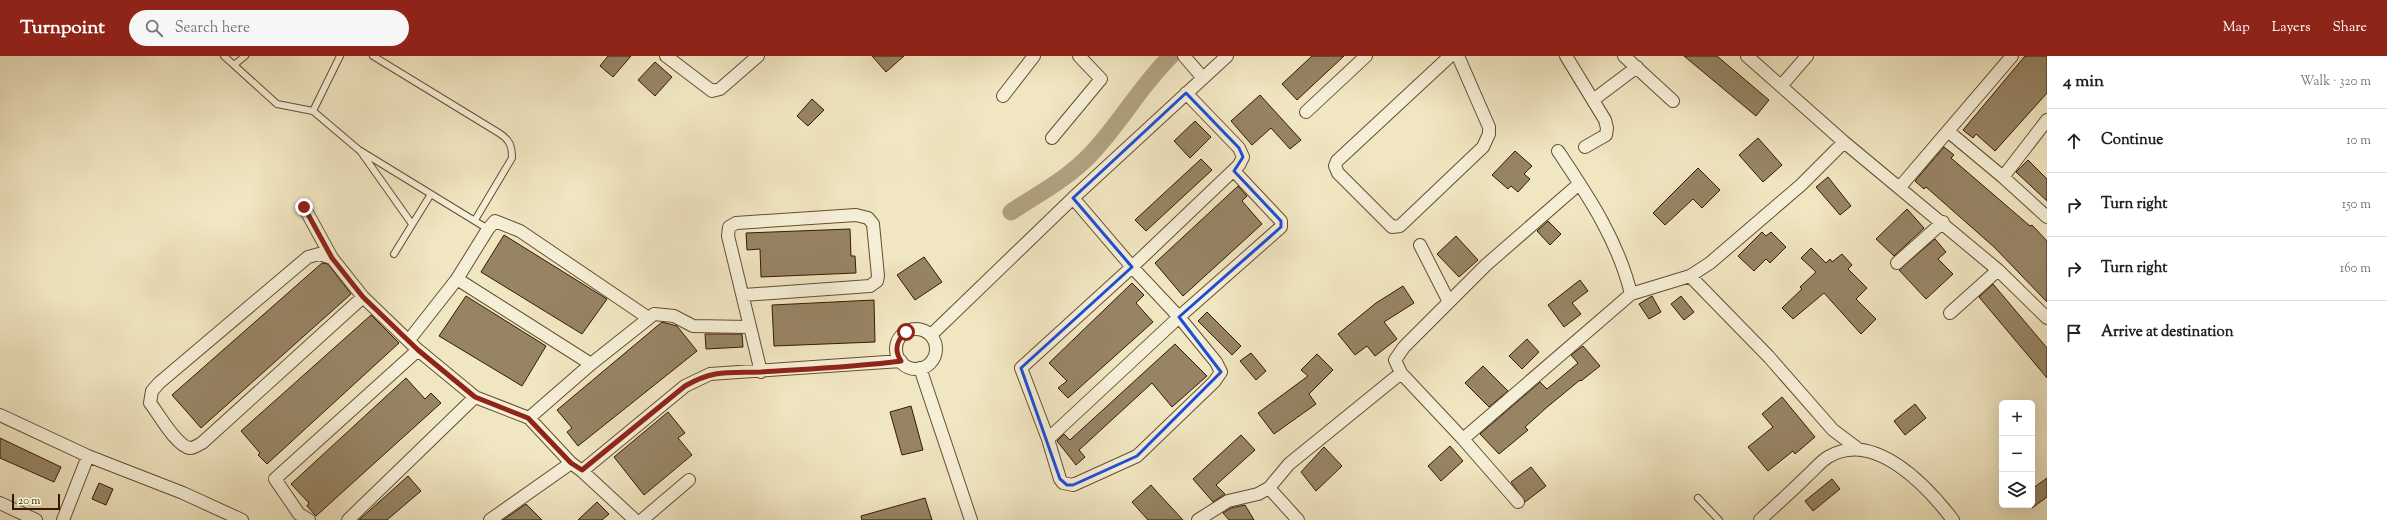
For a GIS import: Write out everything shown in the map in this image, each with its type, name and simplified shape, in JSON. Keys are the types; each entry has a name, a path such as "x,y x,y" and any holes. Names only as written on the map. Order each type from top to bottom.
{"street":[{"path":"666,56 712,91 720,89 758,56"},
{"path":"1002,96 1034,56"},
{"path":"1052,138 1100,79 1079,56"},
{"path":"931,335 1073,198 1227,56"},
{"path":"1306,112 1366,56"},
{"path":"1450,56 1413,88 1337,161 1335,166 1338,173 1392,227 1400,226 1483,147 1489,134 1489,127 1458,56"},
{"path":"1566,56 1605,120 1607,128 1606,135 1585,148"},
{"path":"1624,56 1673,102"},
{"path":"1747,56 1844,142 1943,222 1998,270 2047,318"},
{"path":"1781,86 1807,56"},
{"path":"1900,187 1949,132 2012,56"},
{"path":"1185,58 1203,78"},
{"path":"1593,100 1636,67"},
{"path":"1073,198 1132,267 1179,317 1216,362 1221,372 1214,382 1137,456 1073,485 1067,485 1060,479 1048,438 1021,368 1132,267 1234,171 1243,157 1239,148 1186,93"},
{"path":"2003,177 2047,120"},
{"path":"1949,132 2003,177 2047,217"},
{"path":"1463,439 1631,294 1690,276 1710,263 1802,185 1844,142"},
{"path":"1558,151 1617,248 1631,294"},
{"path":"1048,438 1179,317 1281,227 1281,220 1234,171"},
{"path":"1518,502 1463,439 1401,372 1395,360 1398,353 1486,265 1579,184"},
{"path":"304,207 332,258 363,297 418,350 475,397 528,418 571,463 582,470 635,520"},
{"path":"744,295 870,286 877,281 878,276 873,224 868,218 856,215 731,224 728,236 744,295 749,327 761,372"},
{"path":"409,340 457,279 488,228 495,221 520,231 647,317"},
{"path":"1897,263 1943,222"},
{"path":"1420,245 1449,302"},
{"path":"332,258 319,254 308,257 152,391 150,403 178,442 190,448 202,443 363,297"},
{"path":"1950,313 1998,270"},
{"path":"1690,276 1769,357 1833,430 1857,448 1886,458 1901,467 1939,502 1953,520"},
{"path":"457,279 591,364"},
{"path":"528,418 647,317 654,314 674,316 693,326 749,327"},
{"path":"919,329 931,335 936,348 935,354 927,365 920,368 913,368 901,361 898,355 897,342 906,332 919,329"},
{"path":"309,520 299,514 276,479 418,350"},
{"path":"582,470 685,386 698,378 710,374 761,372 901,361"},
{"path":"920,368 971,520"},
{"path":"1198,520 1228,501 1253,495 1269,488 1289,464 1401,372"},
{"path":"348,520 475,397"},
{"path":"0,415 88,456 183,493 242,520"},
{"path":"1760,520 1828,457 1857,448"},
{"path":"63,520 88,456"},
{"path":"490,520 571,463"},
{"path":"642,520 689,480"},
{"path":"1269,488 1298,520"},
{"path":"0,503 36,520"}],"lane":[{"path":"224,56 277,104 310,111 359,150 488,228"},
{"path":"234,65 244,56"},
{"path":"310,111 340,56"},
{"path":"373,56 499,133 510,142 512,148 512,158 474,220"},
{"path":"359,150 412,224"},
{"path":"394,254 431,194"},
{"path":"1698,498 1719,520"}],"highlighted area":[{"path":"1186,93 1239,148 1243,157 1234,171 1281,221 1281,227 1179,317 1221,372 1137,456 1073,485 1067,485 1060,479 1021,368 1132,267 1073,198"}],"building":[{"path":"608,56 631,56 613,77 600,66"},
{"path":"872,56 904,56 886,72"},
{"path":"1312,56 1344,56 1297,100 1282,84"},
{"path":"1684,56 1717,56 1769,100 1756,116"},
{"path":"2025,56 2047,56 2047,93 1995,151 1976,134 1973,138 1963,130"},
{"path":"655,62 672,77 655,96 638,80"},
{"path":"1260,95 1301,140 1290,149 1271,128 1252,145 1231,121"},
{"path":"812,99 824,110 808,126 797,116"},
{"path":"1195,121 1211,137 1190,158 1174,141"},
{"path":"1758,138 1782,165 1763,182 1739,155"},
{"path":"1944,147 1954,155 1951,158 2030,226 2032,225 2047,241 2047,302 1994,247 1926,187 1924,189 1915,181"},
{"path":"1515,151 1532,166 1524,174 1530,179 1518,192 1511,186 1508,189 1492,175"},
{"path":"1201,159 1212,170 1146,231 1135,220"},
{"path":"2028,160 2047,179 2047,201 2016,172"},
{"path":"1698,168 1720,190 1702,208 1693,199 1665,225 1653,213"},
{"path":"1828,177 1851,206 1840,215 1816,187"},
{"path":"1238,186 1247,196 1242,201 1262,224 1183,296 1155,263"},
{"path":"1907,209 1924,228 1894,256 1876,239"},
{"path":"1548,221 1561,234 1550,245 1537,231"},
{"path":"850,229 851,256 855,256 856,273 761,277 760,249 747,250 746,233"},
{"path":"1762,232 1766,236 1771,232 1786,247 1770,263 1766,259 1754,271 1738,256"},
{"path":"504,235 607,299 582,334 481,272"},
{"path":"1456,236 1478,260 1459,277 1437,254"},
{"path":"1935,239 1946,252 1938,259 1953,274 1926,299 1899,270"},
{"path":"1811,248 1826,263 1830,259 1832,262 1842,254 1852,265 1848,269 1867,288 1856,299 1876,319 1861,334 1824,293 1793,319 1782,308 1802,289 1800,287 1816,272 1801,258"},
{"path":"924,257 942,282 915,300 897,275"},
{"path":"322,263 328,264 351,294 201,428 172,395"},
{"path":"1580,280 1588,291 1572,303 1581,314 1564,327 1548,305"},
{"path":"1132,283 1144,295 1136,303 1153,322 1068,398 1058,388 1067,381 1049,363"},
{"path":"1993,284 2047,348 2047,378 1979,297"},
{"path":"1403,286 1414,303 1384,322 1397,339 1375,356 1367,346 1355,355 1338,334 1376,303"},
{"path":"466,296 546,346 522,386 439,336"},
{"path":"1652,296 1661,312 1649,319 1639,304"},
{"path":"1681,296 1694,312 1684,320 1671,304"},
{"path":"874,300 875,342 774,346 772,305"},
{"path":"1207,312 1241,346 1232,355 1198,321"},
{"path":"371,315 399,343 267,464 258,455 260,453 241,431"},
{"path":"662,322 677,326 697,351 578,446 567,432 572,428 557,410"},
{"path":"705,334 742,334 743,347 706,349"},
{"path":"1527,339 1539,352 1522,369 1509,356"},
{"path":"1175,344 1207,376 1172,407 1152,383 1079,450 1085,457 1076,465 1057,441 1064,434 1070,440"},
{"path":"1583,346 1600,366 1581,381 1580,380 1546,408 1525,427 1528,430 1499,454 1480,434 1540,382 1547,389 1578,363 1571,355"},
{"path":"1251,353 1266,371 1256,380 1240,361"},
{"path":"1317,354 1333,370 1309,394 1316,404 1274,434 1258,413 1308,376 1301,370"},
{"path":"1483,366 1508,391 1489,407 1465,383"},
{"path":"406,378 425,399 431,393 441,403 316,516 307,506 309,503 291,484"},
{"path":"1782,397 1815,437 1795,454 1793,451 1768,471 1748,447 1773,427 1762,414"},
{"path":"1915,404 1926,418 1905,435 1894,421"},
{"path":"911,406 923,450 902,455 890,412"},
{"path":"668,412 685,433 678,438 692,455 644,495 614,457"},
{"path":"1241,435 1255,450 1216,485 1225,494 1213,502 1193,479"},
{"path":"0,438 61,467 54,482 0,458"},
{"path":"1450,446 1463,461 1441,481 1428,466"},
{"path":"1324,447 1342,466 1316,491 1301,472"},
{"path":"1531,467 1546,486 1525,502 1511,482"},
{"path":"408,476 421,491 387,520 359,520"},
{"path":"2047,478 2047,497 2035,506 2035,487"},
{"path":"1832,479 1840,489 1813,511 1805,501"},
{"path":"99,483 113,489 106,505 92,499"},
{"path":"1151,485 1183,520 1148,520 1132,502"},
{"path":"925,498 932,520 862,520 861,516"},
{"path":"597,502 609,514 602,520 578,520"},
{"path":"526,504 542,520 503,520"},
{"path":"1245,505 1254,520 1229,520 1223,513 1231,508"}],"waterway":[{"path":"1011,212 1062,179 1081,164 1101,143 1149,80 1171,56"}],"route":[{"path":"304,207 332,258 363,297 418,350 475,397 528,418 571,463 582,470 685,386 698,378 710,374 731,372 761,372 901,361 896,349 897,342 906,332"}]}
